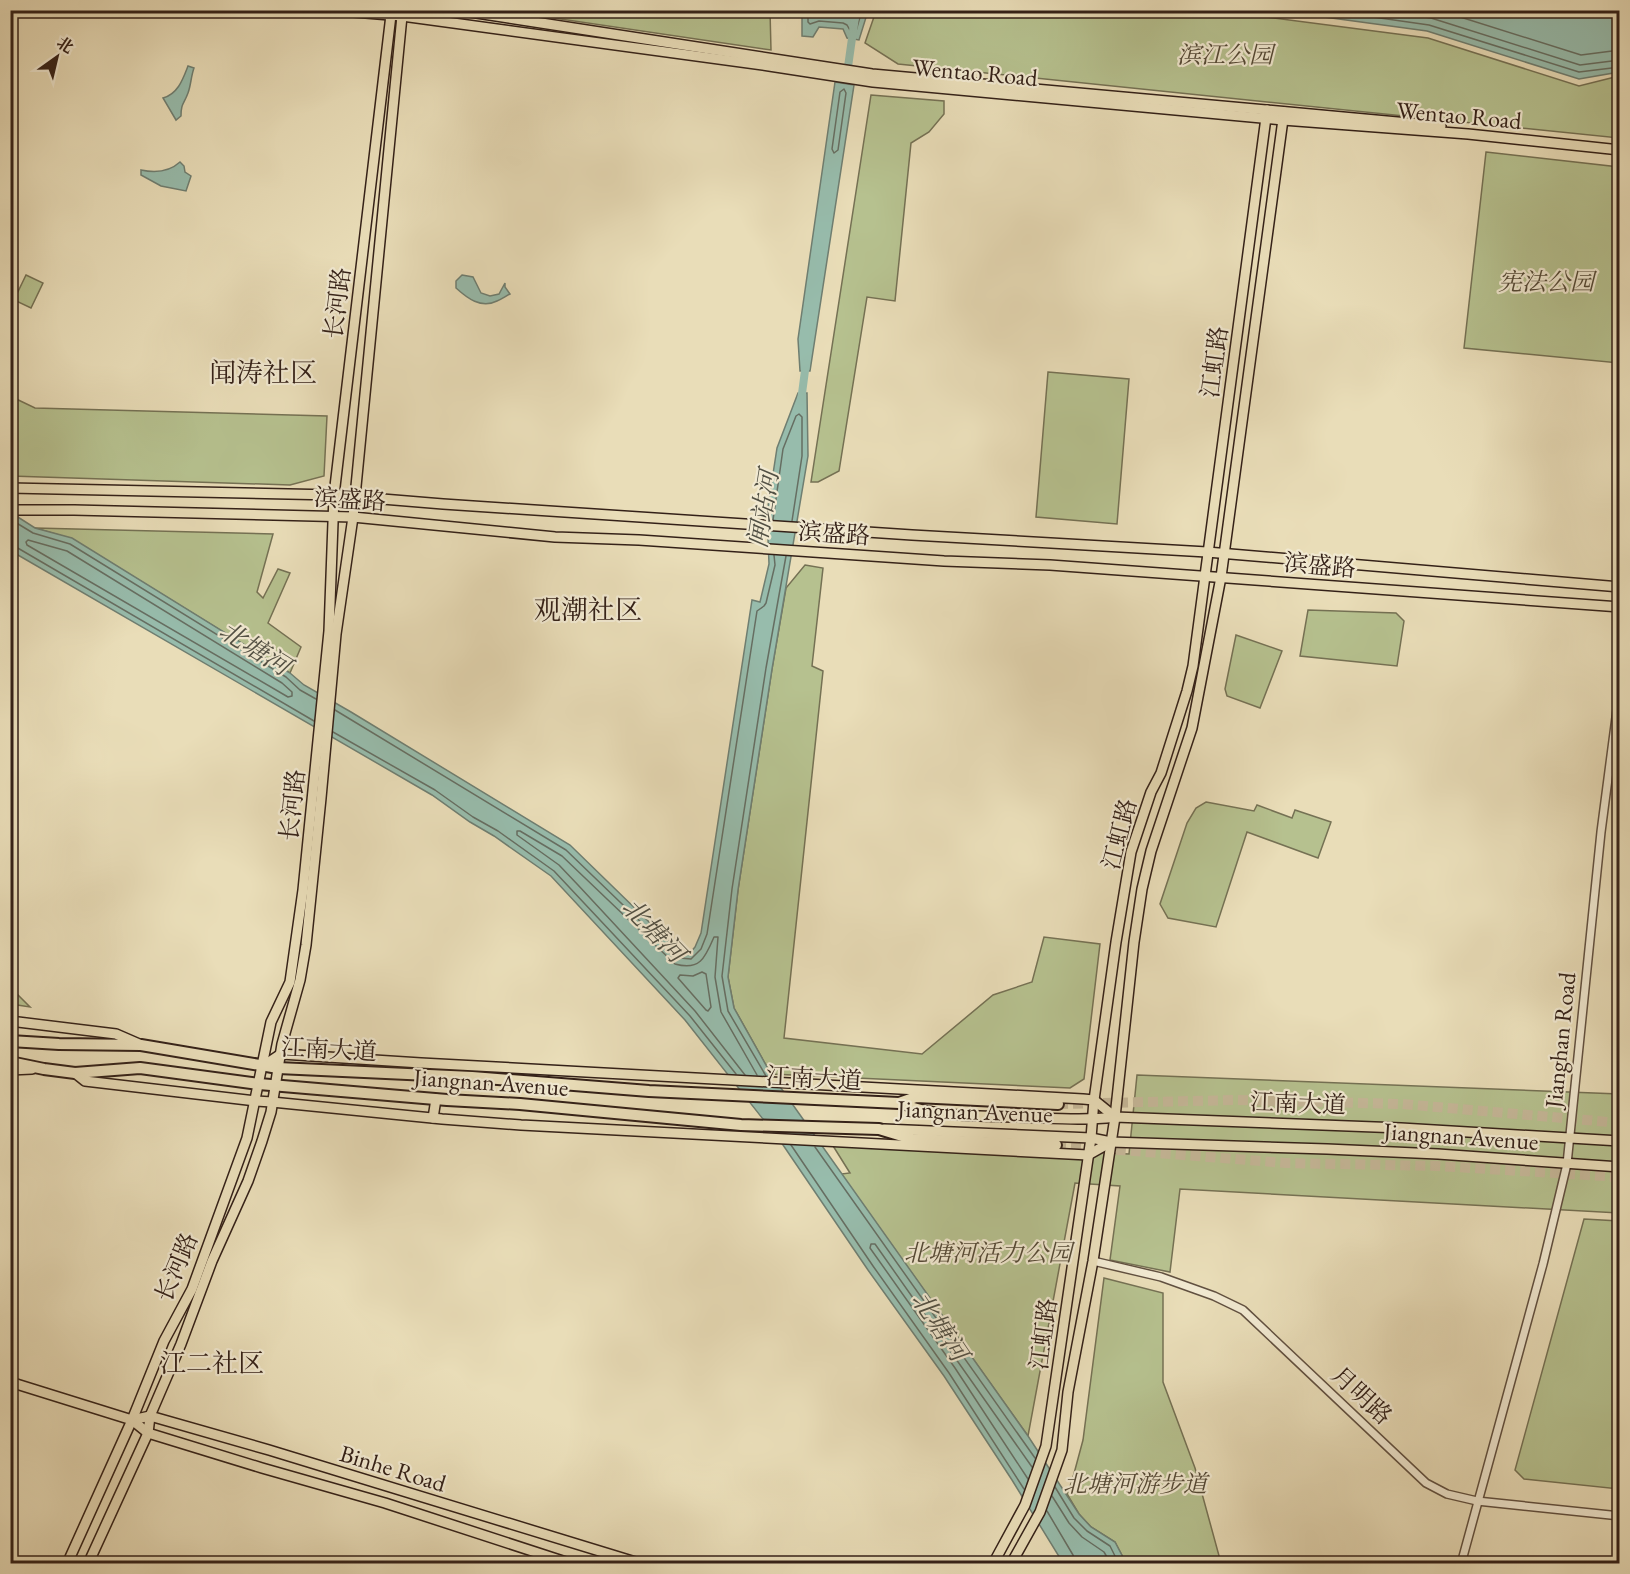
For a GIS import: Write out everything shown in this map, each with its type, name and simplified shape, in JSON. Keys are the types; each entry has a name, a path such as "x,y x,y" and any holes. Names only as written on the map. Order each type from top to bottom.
{"highway":[{"path":"10,1035 59,1044"},
{"path":"10,1041 141,1045"},
{"name":"江南大道","path":"141,1045 278,1068 421,1069 649,1091 899,1103"},
{"name":"Jiangnan Avenue","path":"11,1064 75,1073 140,1068 259,1083 741,1125 879,1129"},
{"path":"899,1103 916,1097 1058,1104"},
{"path":"879,1129 912,1139 1056,1144"}],"main road":[{"name":"Wentao Road","path":"329,10 397,13 769,62"},
{"name":"Wentao Road","path":"457,10 872,78 1266,114 1620,150"},
{"name":"长河路","path":"88,1563 148,1433 150,1416 181,1344 212,1261 248,1181 271,1112 280,1054 300,980 306,945 321,798 332,632 334,495 397,13"},
{"name":"长河路","path":"67,1563 132,1420 164,1341 192,1288 247,1138 272,1022 290,982 303,890 312,791 332,632 353,517 397,13"},
{"name":"江虹路","path":"993,1563 1025,1505 1046,1446 1091,1137 1116,942 1131,852 1151,792 1161,773 1193,666 1266,114"},
{"name":"Wentao Road","path":"1283,116 1620,144"},
{"name":"江虹路","path":"1011,1563 1040,1512 1062,1450 1068,1392 1115,1117 1142,889 1151,851 1192,728 1221,577 1283,116"},
{"name":"滨盛路","path":"10,488 355,496 912,536 1224,553 1620,587"},
{"name":"滨盛路","path":"10,510 353,517 555,537 639,540 1204,575 1620,607"},
{"name":"江南大道","path":"10,1021 116,1034 141,1045"},
{"path":"263,1066 280,1054 421,1069 647,1075 861,1086 1094,1100 1115,1117"},
{"path":"75,1073 85,1081 255,1101 521,1125 1088,1155 1111,1142"},
{"path":"433,1118 436,1099"},
{"name":"江南大道","path":"899,1103 916,1110 972,1115 1092,1120 1115,1117 1401,1128 1620,1141"},
{"name":"Jiangnan Avenue","path":"879,1129 1091,1137 1111,1142 1438,1154 1620,1167"},
{"name":"Binhe Road","path":"10,1382 132,1420 148,1433 385,1503 572,1563"},
{"name":"Binhe Road","path":"132,1420 150,1416 642,1563"}],"street":[{"name":"Jianghan Road","path":"1461,1563 1543,1264 1567,1164 1601,832 1620,687"},
{"name":"月明路","path":"1092,1261 1161,1277 1215,1296 1243,1310 1426,1483 1448,1494 1477,1501 1620,1516"}],"green space":[{"path":"507,11 770,11 771,50"},
{"name":"滨江公园","path":"876,11 1219,11 1428,38 1579,86 1619,76 1619,138 898,64 865,43"},
{"path":"871,95 944,101 944,114 929,132 911,143 895,301 867,297 839,471 818,482 811,482"},
{"name":"宪法公园","path":"1486,152 1619,167 1619,363 1464,348"},
{"path":"26,275 43,283 31,308 14,300"},
{"path":"1048,372 1129,379 1117,524 1036,517"},
{"path":"10,396 35,408 327,416 324,476 290,485 11,476"},
{"path":"35,528 273,534 257,592 263,598 278,569 290,573 268,623 301,647 290,673 72,539"},
{"path":"805,565 823,568 812,666 823,671 784,1038 922,1054 993,995 1032,982 1044,937 1100,944 1084,1079 1070,1088 771,1074 734,1008 728,977 738,890 772,669 786,588"},
{"path":"1308,610 1396,613 1404,621 1397,666 1300,656"},
{"path":"1236,635 1282,651 1260,708 1227,696 1225,689"},
{"path":"1206,802 1254,811 1257,805 1292,818 1295,810 1331,822 1318,858 1247,832 1216,927 1168,918 1160,904 1187,823 1196,808"},
{"path":"11,988 30,1007 11,1004"},
{"name":"北塘河活力公园","path":"1137,1075 1619,1094 1619,1213 1180,1189 1170,1272 1110,1260 1120,1186 1075,1183 1028,1436 841,1174 850,1173 830,1141 1129,1154"},
{"path":"1584,1219 1619,1221 1619,1489 1524,1479 1515,1470"},
{"name":"北塘河游步道","path":"1104,1278 1163,1293 1163,1382 1195,1468 1221,1563 1126,1563 1115,1542 1091,1527 1079,1514 1067,1494 1083,1440"}],"water":[{"path":"802,10 868,11 859,40 847,38 843,29 819,27 813,37 802,36"},
{"path":"1280,11 1619,11 1619,72 1579,79 1427,31"},
{"path":"188,66 194,68 181,116 176,120 163,98 176,90"},
{"path":"835,82 854,85 810,371 800,371 798,339"},
{"path":"180,162 185,172 191,176 186,191 161,186 141,175 141,170 162,171"},
{"path":"462,275 473,277 481,293 490,296 499,294 505,283 510,294 491,303 480,303 456,288 456,281"},
{"name":"北塘河","path":"798,393 807,393 808,456 738,890 728,977 734,1008 771,1074 1028,1436 1079,1514 1091,1527 1115,1542 1126,1563 1063,1563 944,1376 781,1142 685,1020 551,876 432,795 11,551 10,512 35,528 72,538 290,673 304,685 570,845 680,952 689,954 701,933 752,600 760,602 769,564 767,513 777,448"}],"waterway":[{"name":"闸站河","path":"847,74 856,10"},
{"name":"闸站河","path":"801,401 806,363"}],"tunnel":[{"path":"1058,1104 1236,1100 1402,1104 1620,1123"},
{"path":"1056,1145 1286,1163 1438,1166 1620,1177"}],"district":[{"name":"闻涛社区","path":"263,372"},
{"name":"观潮社区","path":"588,609"},
{"name":"江二社区","path":"212,1363"}]}
